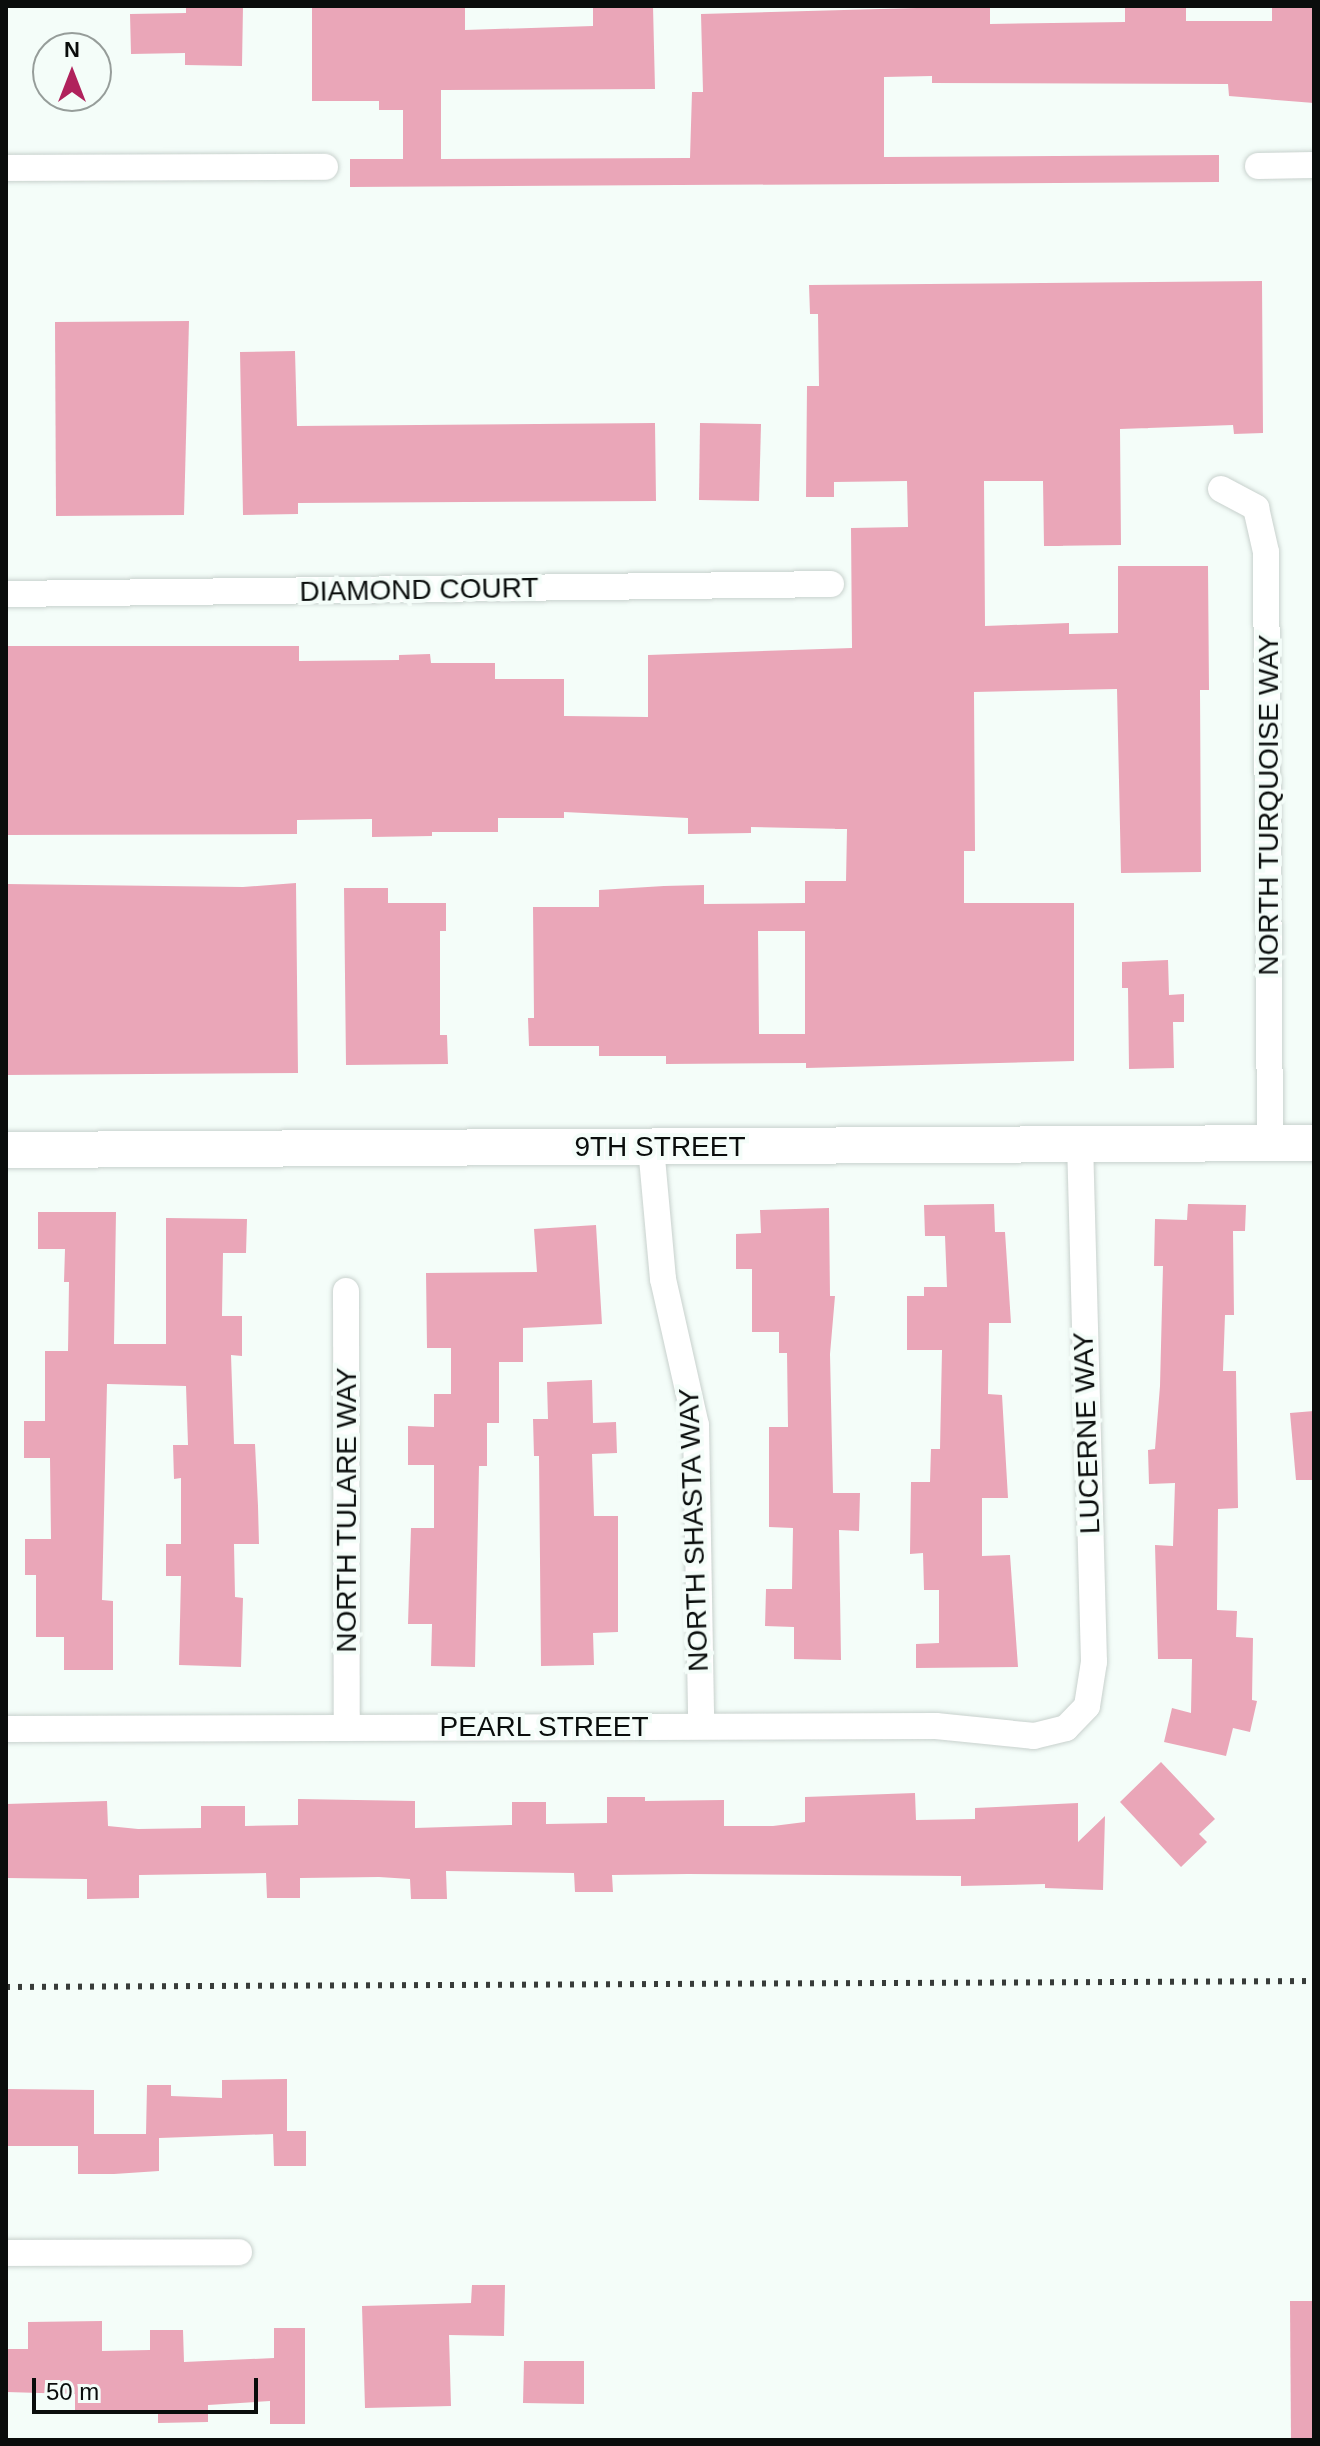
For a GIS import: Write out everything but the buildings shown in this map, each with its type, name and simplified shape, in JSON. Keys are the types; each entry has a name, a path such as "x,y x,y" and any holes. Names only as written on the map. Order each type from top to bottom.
{"street":[{"path":"1258,166 1314,165"},
{"path":"6,168 325,167"},
{"name":"NORTH TURQUOISE WAY","path":"1221,489 1256,508 1266,552 1270,1143"},
{"name":"DIAMOND COURT","path":"6,594 831,584"},
{"name":"LUCERNE WAY","path":"1078,1719 1093,1687 1094,1662 1080,1142"},
{"name":"9TH STREET","path":"6,1150 1314,1143"},
{"name":"NORTH SHASTA WAY","path":"651,1147 663,1279 696,1425 701,1725"},
{"name":"NORTH TULARE WAY","path":"346,1291 347,1728"},
{"name":"PEARL STREET","path":"6,1729 936,1726 1034,1736 1058,1731 1078,1719"},
{"path":"6,2253 239,2252"}],"railway":[{"path":"6,1987 1314,1981"}]}
